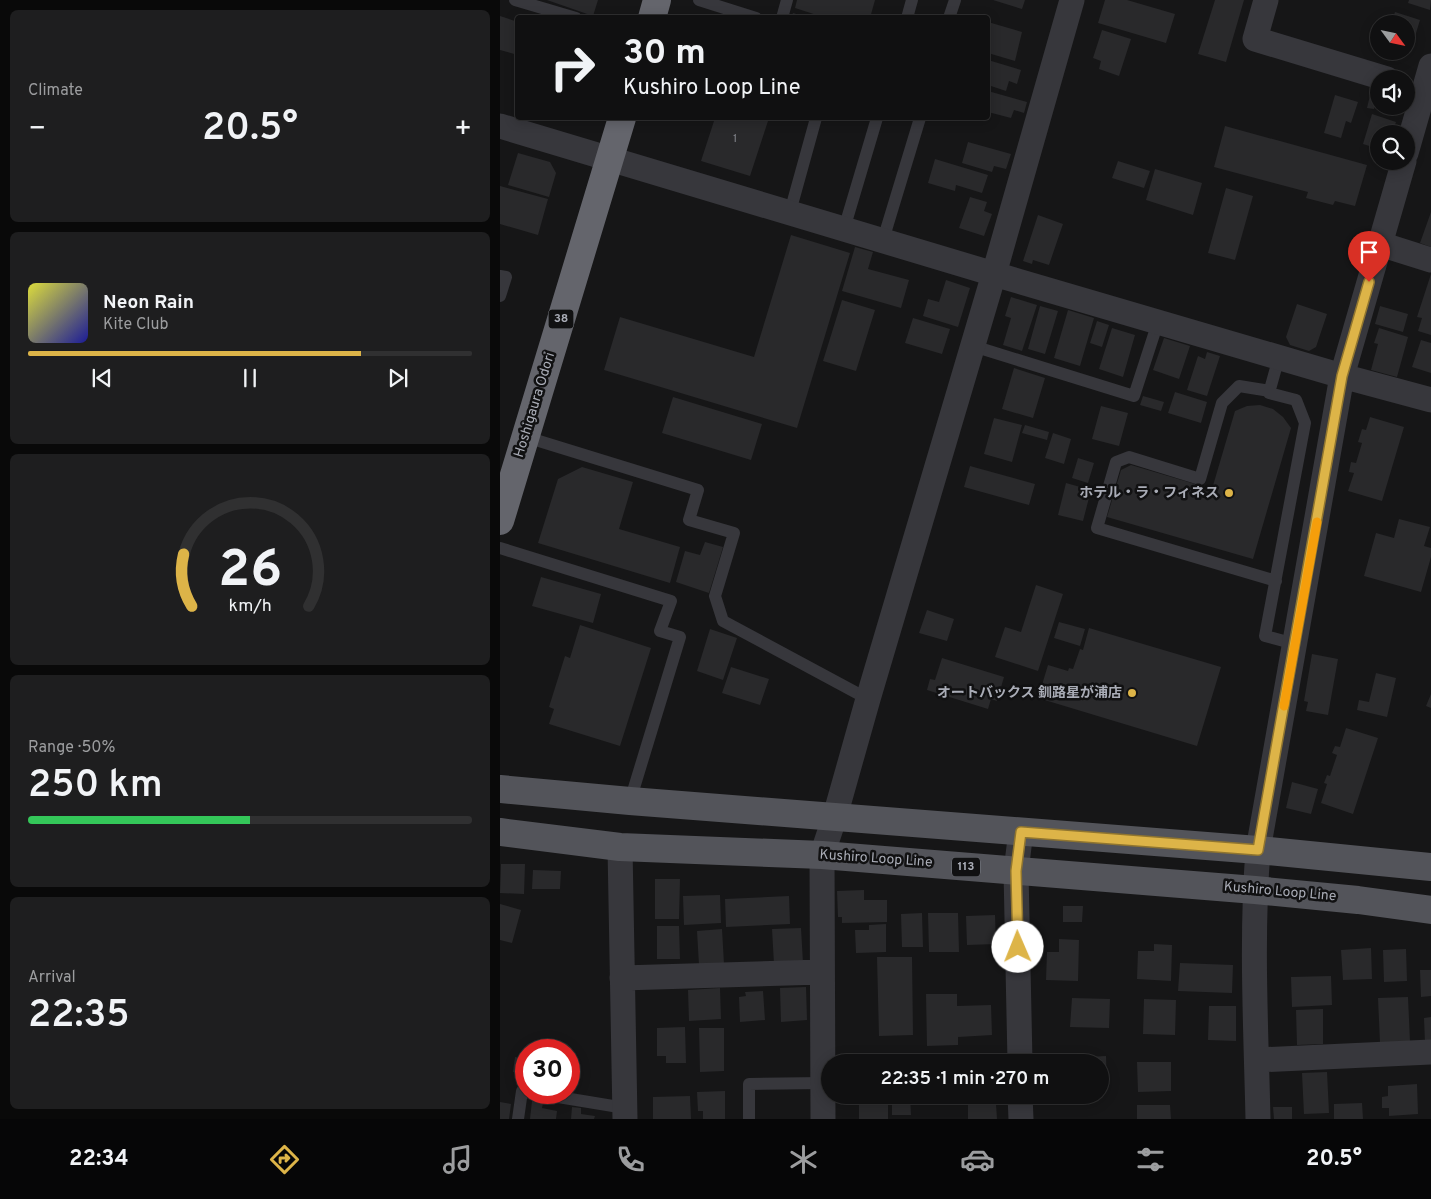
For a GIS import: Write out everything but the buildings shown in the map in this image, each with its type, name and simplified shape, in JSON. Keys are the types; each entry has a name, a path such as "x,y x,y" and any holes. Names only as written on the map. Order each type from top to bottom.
{"highway":[{"path":"653,15 657,0"},
{"name":"Hoshigaura Odori","path":"500,521 621,120"}],"main road":[{"path":"500,790 1258,850 1431,867"},
{"name":"Kushiro Loop Line","path":"500,832 620,846 822,855 1255,890 1358,900 1431,910"}],"street":[{"path":"823,1054 822,855 973,346 1072,0"},
{"path":"1266,0 1255,39 1370,74"},
{"path":"1415,87 1431,66"},
{"path":"500,126 994,274 1342,376 1431,400"},
{"path":"1258,1119 1255,890 1258,850 1342,376 1380,244 1406,170"},
{"path":"1380,244 1431,260"},
{"path":"1020,1054 1016,871 1021,832"},
{"path":"620,846 625,1114"},
{"path":"622,978 822,972"},
{"path":"1256,1060 1431,1052"},
{"path":"823,1104 823,1119"},
{"path":"1020,1104 1021,1119"}],"lane":[{"path":"515,0 566,15"},
{"path":"699,0 746,15"},
{"path":"783,15 787,0"},
{"path":"908,15 912,0"},
{"path":"950,15 955,0"},
{"path":"790,212 815,120"},
{"path":"844,229 876,120"},
{"path":"883,240 919,120"},
{"path":"500,276 506,277 500,296"},
{"path":"973,346 1134,396 1158,322"},
{"path":"1270,391 1279,357"},
{"path":"1276,581 1097,528 1116,462 1129,457 1200,479 1222,403 1239,386 1270,391 1269,393 1296,400 1305,423 1276,581 1265,636 1295,644"},
{"path":"526,437 698,490 689,520 734,532 715,596 723,621 868,699"},
{"path":"500,548 671,601 660,631 680,637 630,801"},
{"path":"749,1119 749,1084 821,1082"},
{"path":"518,1119 520,1104"},
{"path":"580,1104 625,1114"}],"slow traffic":[{"path":"1284,706 1317,522"}],"place":[{"name":"ホテル・ラ・フィネス","path":"1229,493"},
{"name":"オートバックス 釧路星が浦店","path":"1132,693"}],"route":[{"path":"1018,947 1016,871 1021,832 1258,850 1342,376 1369,282"}]}
